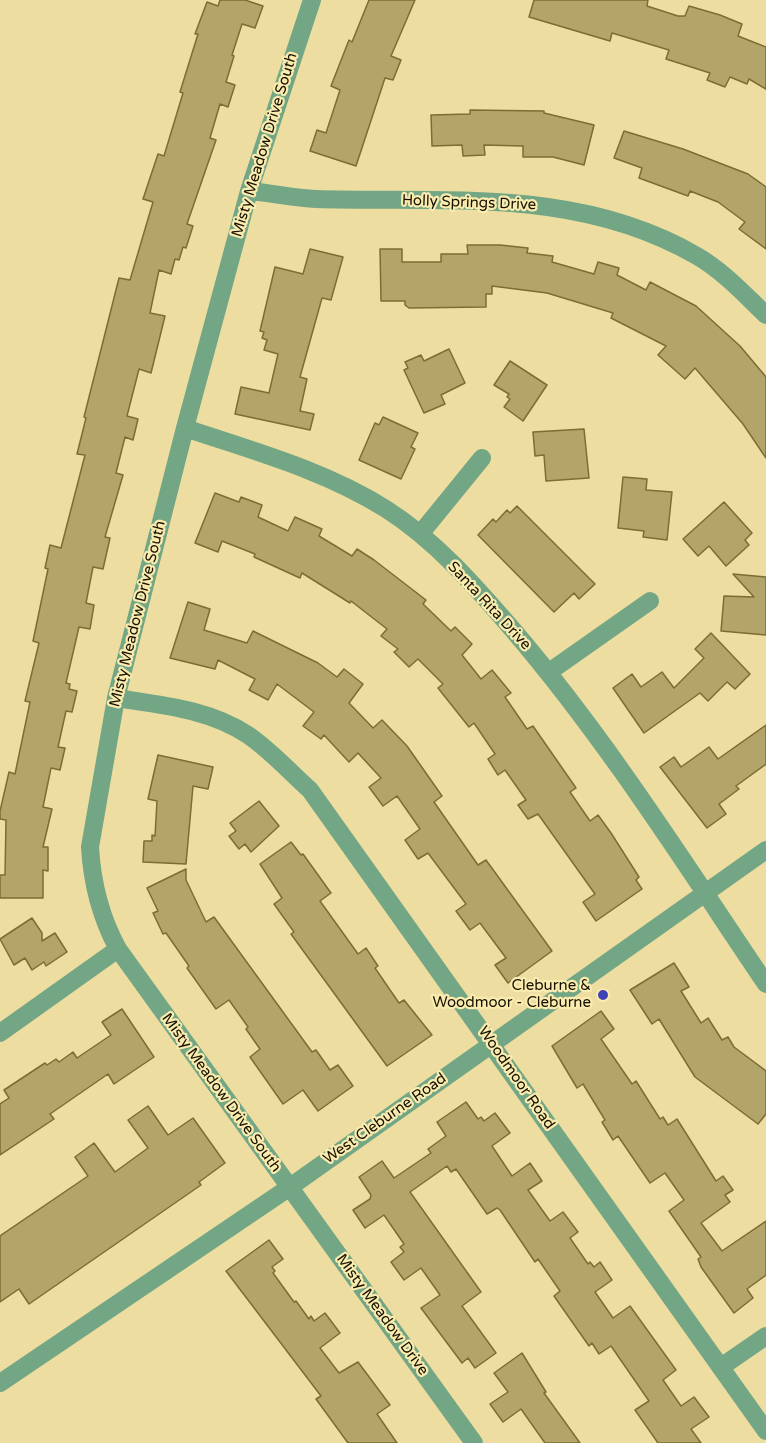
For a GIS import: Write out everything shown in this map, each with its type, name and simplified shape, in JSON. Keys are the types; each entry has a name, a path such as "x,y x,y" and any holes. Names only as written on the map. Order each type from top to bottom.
{"street":[{"name":"Misty Meadow Drive South","path":"290,1187 118,948 107,928 92,869 90,847 116,698 185,428 249,191 312,0"},
{"name":"Holly Springs Drive","path":"249,191 313,199 511,201 578,210 636,226 699,257 766,315"},
{"name":"Santa Rita Drive","path":"185,428 342,484 386,509 420,533 482,594 549,672 619,767 766,984"},
{"path":"420,533 482,458"},
{"path":"549,672 650,601"},
{"name":"Woodmoor Road","path":"116,698 187,710 225,722 249,736 310,790 766,1431"},
{"name":"West Cleburne Road","path":"0,1383 290,1187 766,850"},
{"path":"0,1033 118,948"},
{"name":"Misty Meadow Drive","path":"290,1187 474,1443"},
{"path":"721,1367 766,1336"}],"building":[{"path":"220,0 245,0 263,6 255,28 242,24 232,55 234,56 226,82 235,85 228,107 220,104 210,138 216,140 187,224 193,226 186,248 183,247 179,260 175,259 171,274 159,270 150,313 165,316 151,373 139,369 127,416 138,419 133,440 125,437 116,473 123,475 105,537 110,538 103,569 93,567 86,603 94,605 90,629 79,627 66,683 70,684 69,689 77,691 72,712 66,711 58,747 65,748 60,770 51,768 43,807 52,809 43,847 48,847 48,871 43,870 43,898 0,898 0,875 5,875 6,820 0,819 0,811 9,772 15,774 30,702 25,701 39,643 33,641 48,569 45,568 50,545 61,548 85,455 77,454 86,418 84,417 119,278 130,280 153,202 143,199 158,154 164,156 198,34 195,34 207,2 218,6"},
{"path":"369,0 415,0 391,56 401,60 393,80 385,78 356,166 310,151 317,130 326,133 340,90 331,86 349,40 352,42"},
{"path":"534,0 648,0 647,6 678,16 685,16 689,6 720,15 742,24 738,36 766,47 766,89 749,79 747,84 730,77 725,87 707,80 710,73 666,59 669,50 612,33 610,41 529,17"},
{"path":"470,110 544,111 544,113 594,125 584,165 553,157 523,157 523,146 484,145 485,155 463,156 462,145 432,146 431,115 470,114"},
{"path":"624,131 683,149 748,174 766,187 766,249 739,229 745,222 718,202 690,191 688,196 639,178 642,168 614,158"},
{"path":"467,245 528,248 527,253 553,256 552,262 594,274 598,262 619,268 617,275 646,290 650,282 696,306 740,346 766,377 766,458 743,424 695,368 685,379 658,355 666,346 611,318 613,313 547,293 492,286 492,294 486,294 486,307 409,308 405,305 405,301 381,301 380,249 402,249 402,262 441,262 441,254 468,254"},
{"path":"310,249 343,257 331,300 322,298 300,377 307,379 300,411 314,414 310,430 235,414 241,387 269,393 278,354 264,350 267,340 262,338 264,332 260,331 275,267 303,274"},
{"path":"449,349 465,383 441,395 445,404 424,413 404,370 408,368 405,362 421,355 424,361"},
{"path":"510,361 547,385 523,421 504,407 510,399 507,397 509,394 494,385"},
{"path":"383,417 418,433 411,447 415,449 401,479 359,460 375,423 379,425"},
{"path":"584,429 589,478 546,481 544,455 535,456 533,432"},
{"path":"623,477 647,479 646,490 672,492 667,540 643,537 644,531 618,528"},
{"path":"215,493 239,502 241,497 262,505 258,517 288,531 295,517 322,529 319,536 352,556 357,549 426,600 423,604 451,631 455,627 472,644 462,655 481,679 492,670 511,693 505,697 527,729 533,726 576,788 570,792 590,821 598,815 611,833 639,877 636,880 642,889 596,921 583,902 595,894 538,814 528,819 518,805 526,800 505,770 498,775 488,759 495,754 474,723 469,727 438,688 443,684 418,659 409,667 394,652 398,649 381,636 387,629 351,601 350,603 302,573 300,578 254,557 255,554 222,541 218,552 195,543"},
{"path":"724,502 752,533 745,540 749,545 726,566 709,546 698,556 683,539"},
{"path":"517,506 595,584 579,599 574,593 554,612 478,535 493,519 496,522 507,510 510,513"},
{"path":"733,574 766,577 766,635 721,631 724,596 754,597"},
{"path":"188,602 210,609 204,630 247,643 253,631 318,663 337,677 344,669 363,684 349,703 373,728 382,720 407,746 442,796 434,802 478,865 486,860 552,951 508,983 495,965 506,958 480,923 470,930 456,911 466,904 428,853 418,859 405,840 420,829 397,796 383,806 369,787 381,778 358,753 349,762 324,735 321,739 303,726 314,712 277,684 268,700 249,690 255,679 218,660 215,669 170,658"},
{"path":"711,633 750,674 735,689 727,682 708,701 700,693 644,733 613,688 632,674 641,687 662,672 674,688 704,658 695,649"},
{"path":"766,725 766,764 736,786 739,789 719,804 726,814 707,828 660,767 674,757 681,767 709,747 718,759"},
{"path":"158,755 213,767 208,789 193,786 186,864 143,862 144,841 152,841 152,835 155,836 157,801 148,799"},
{"path":"259,801 279,826 251,852 245,844 239,849 229,836 236,831 230,823"},
{"path":"291,842 301,855 303,854 331,893 320,901 358,954 366,948 378,966 375,968 399,1003 404,1000 432,1035 387,1066 291,934 294,932 274,904 282,898 260,864"},
{"path":"186,869 186,880 206,922 214,917 312,1052 316,1050 330,1070 338,1065 353,1086 318,1111 303,1090 283,1104 250,1057 260,1049 229,1000 216,1009 166,933 163,934 153,913 158,911 147,888"},
{"path":"32,918 42,933 42,941 55,933 67,952 46,966 44,962 32,970 25,958 14,965 0,939"},
{"path":"674,963 689,987 681,991 701,1023 708,1018 722,1040 728,1037 734,1047 766,1071 766,1114 758,1124 695,1077 659,1019 652,1024 630,990"},
{"path":"122,1009 154,1057 114,1084 108,1074 50,1114 54,1119 0,1155 0,1104 9,1098 4,1090 45,1063 47,1065 56,1059 59,1062 73,1052 77,1058 111,1035 102,1022"},
{"path":"601,1011 614,1029 601,1039 632,1084 636,1081 660,1119 663,1117 668,1125 677,1119 716,1181 723,1176 733,1190 725,1195 730,1202 701,1223 722,1251 766,1221 766,1275 747,1289 753,1298 734,1313 701,1267 698,1259 701,1257 669,1211 684,1200 665,1173 650,1183 618,1136 613,1140 602,1122 605,1120 583,1084 577,1088 552,1046"},
{"path":"466,1102 478,1119 481,1117 484,1121 495,1113 510,1133 492,1146 512,1176 530,1163 542,1181 528,1190 550,1221 563,1212 578,1232 570,1238 588,1264 590,1262 594,1267 600,1262 612,1280 595,1292 613,1318 630,1306 676,1370 663,1380 681,1406 694,1397 709,1417 691,1429 701,1443 658,1443 635,1410 649,1401 611,1346 599,1354 592,1343 589,1346 554,1296 560,1291 538,1259 535,1262 500,1210 497,1208 487,1214 456,1169 451,1172 447,1166 410,1192 481,1292 462,1306 496,1353 475,1368 468,1358 462,1363 421,1308 440,1295 421,1268 404,1280 391,1262 404,1252 400,1247 404,1244 384,1215 365,1228 353,1210 370,1199 371,1195 359,1177 382,1161 394,1178 431,1153 428,1149 446,1136 437,1122"},
{"path":"148,1106 168,1135 193,1118 225,1163 199,1182 201,1185 29,1304 19,1289 0,1302 0,1236 88,1176 75,1157 94,1143 115,1172 148,1148 128,1120"},
{"path":"269,1240 283,1259 272,1267 275,1271 273,1273 294,1302 296,1301 309,1319 311,1316 314,1321 325,1313 340,1333 320,1348 339,1373 358,1362 390,1405 377,1414 397,1443 348,1443 316,1399 321,1396 226,1271"},
{"path":"522,1353 546,1392 544,1393 580,1443 545,1443 521,1409 503,1422 490,1404 508,1392 494,1373"}],"place":[{"name":"Cleburne & Woodmoor - Cleburne","path":"603,995"}]}
